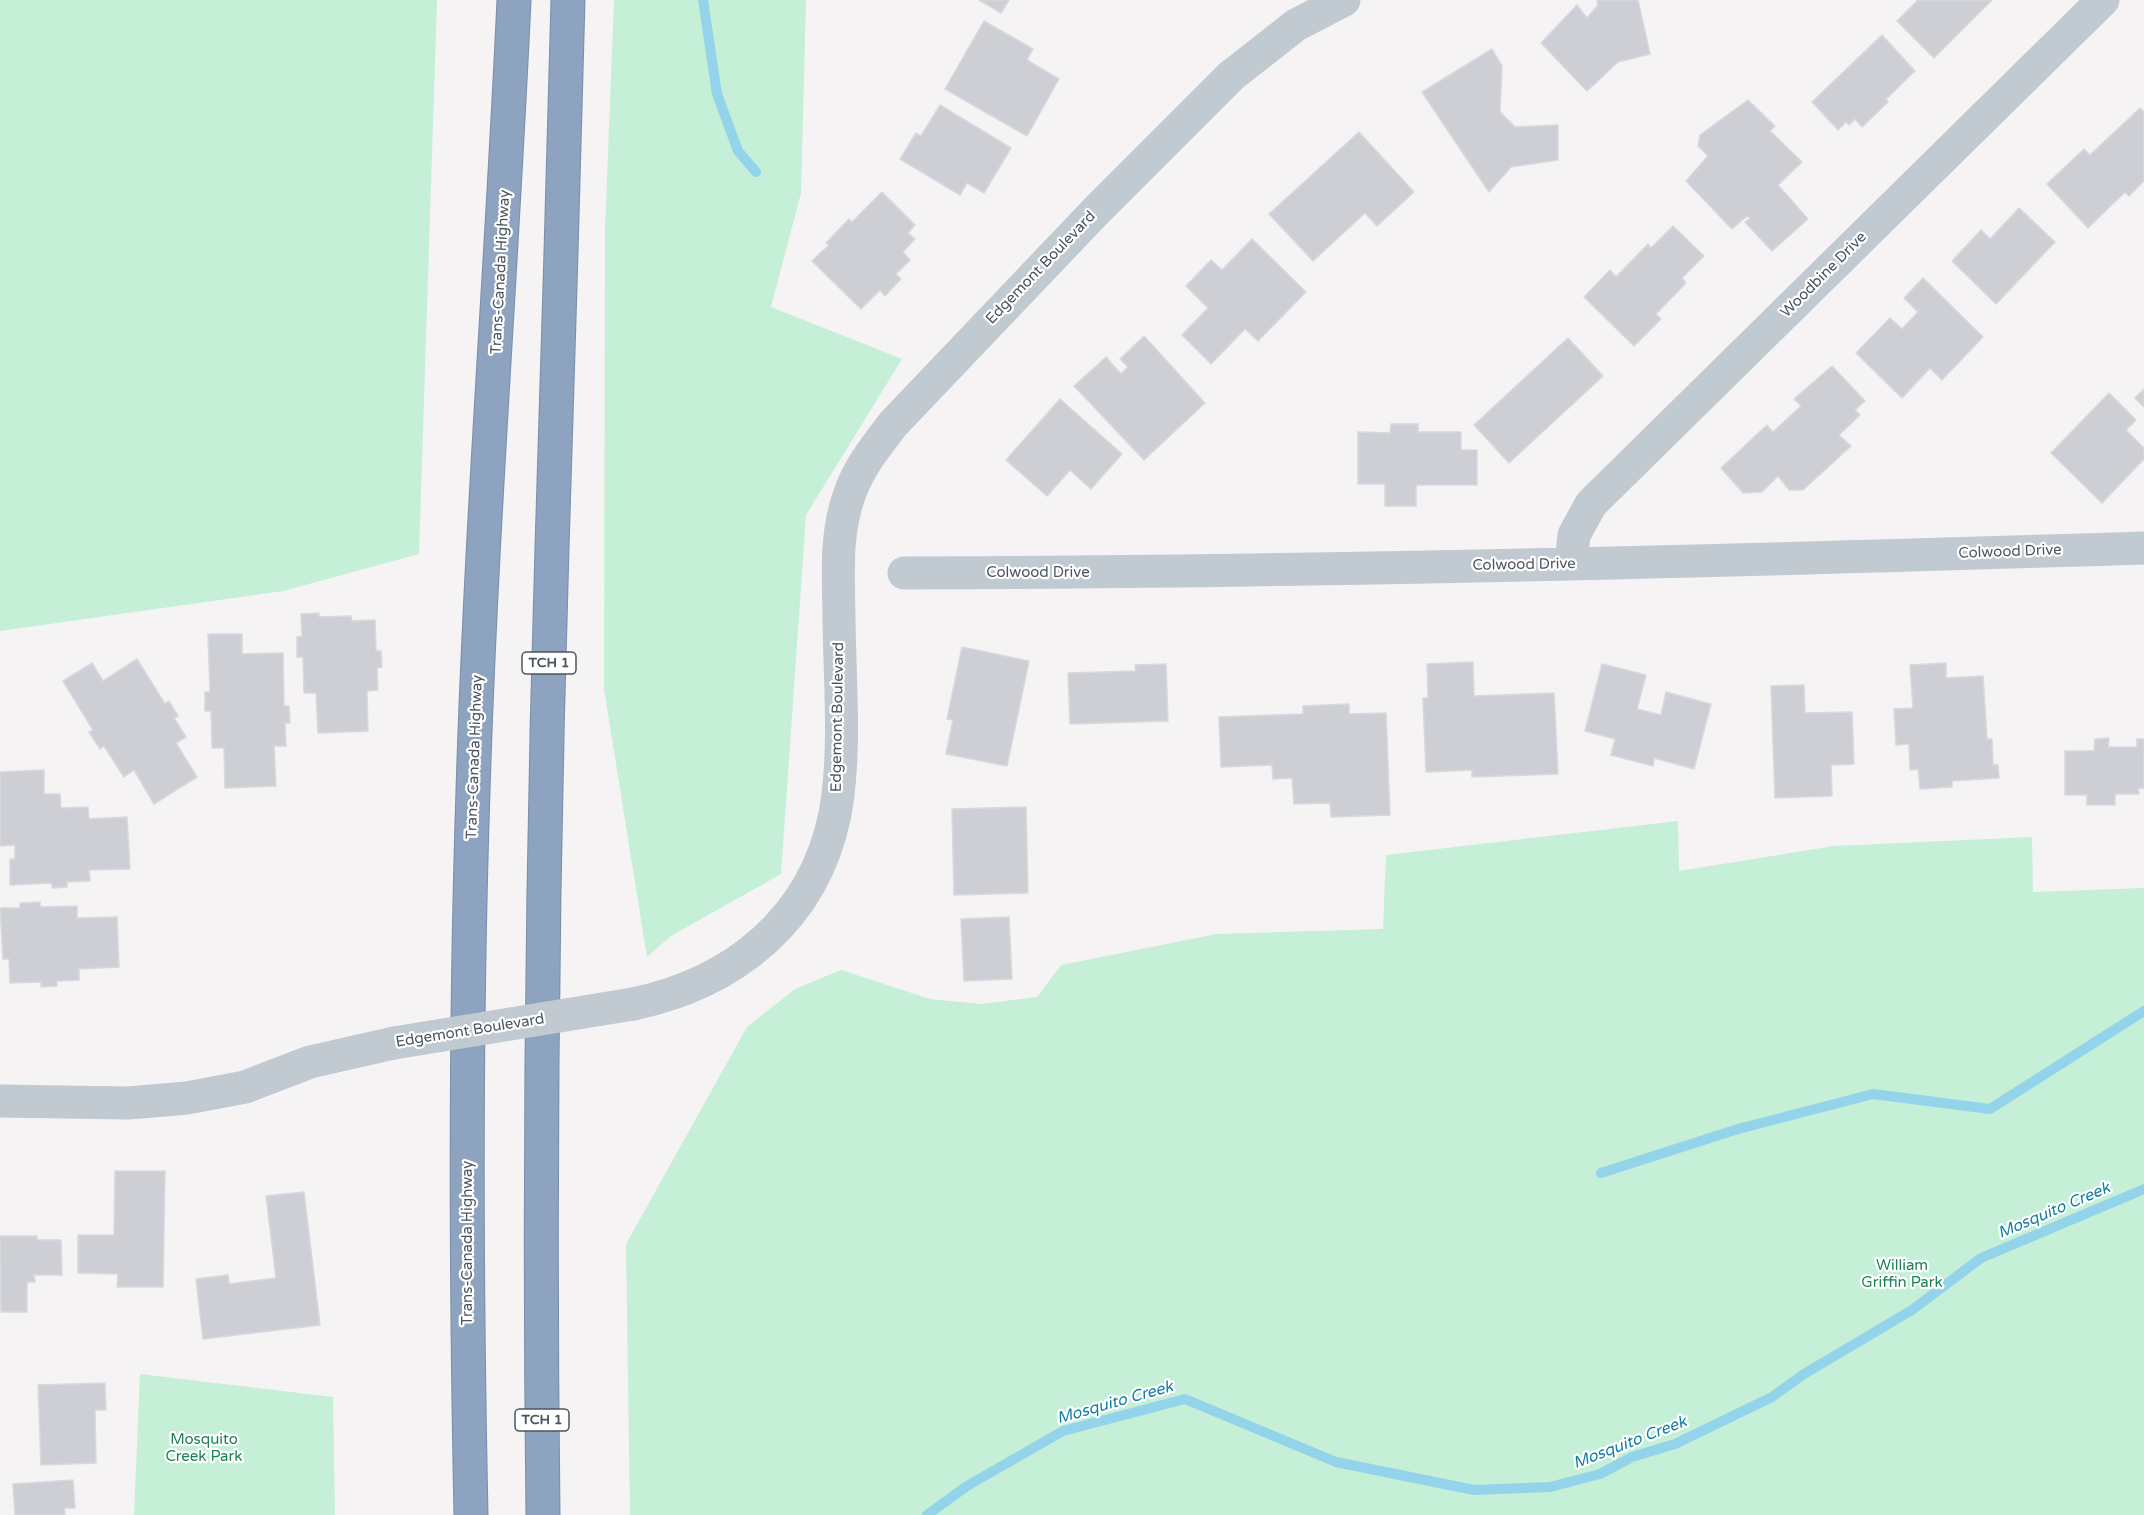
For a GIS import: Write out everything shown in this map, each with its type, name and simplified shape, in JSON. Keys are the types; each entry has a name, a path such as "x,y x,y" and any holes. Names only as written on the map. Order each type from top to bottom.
{"highway":[{"name":"Trans-Canada Highway","path":"471,1515 467,1060 473,792 483,551 503,248 514,0"},
{"name":"TCH 1","path":"543,1515 541,1326 547,781 563,254 568,0"},
{"path":"462,1515 468,1370"}],"street":[{"name":"Edgemont Boulevard","path":"0,1101 128,1103 187,1098 245,1087 310,1062 394,1043 633,1004 669,996 704,982 761,945 801,900 823,852 835,814 839,770 838,538 850,493 870,453 893,424 1096,211 1231,76 1296,25 1344,0"},
{"name":"Woodbine Drive","path":"1570,564 1574,535 1591,504 2103,0"},
{"name":"Colwood Drive","path":"904,573 1150,573 2144,548"}],"green space":[{"path":"0,0 437,0 419,554 283,591 0,631"},
{"path":"614,0 806,0 801,193 771,307 902,359 806,515 781,874 671,936 647,957 604,689 605,231"},
{"name":"William Griffin Park","path":"1678,821 1679,871 1834,846 2032,837 2033,892 2144,888 2144,1515 630,1515 626,1244 747,1027 795,989 841,970 930,999 980,1004 1037,997 1061,965 1217,934 1383,929 1386,855"},
{"name":"Mosquito Creek Park","path":"140,1374 333,1397 335,1515 134,1515"}],"building":[{"path":"979,0 1009,0 1001,13"},
{"path":"1597,0 1638,0 1650,54 1618,62 1587,91 1541,43 1577,5 1587,18 1598,5"},
{"path":"1918,0 1992,0 1934,58 1897,21"},
{"path":"984,21 1033,49 1027,60 1059,79 1027,136 945,89"},
{"path":"1882,35 1915,71 1886,99 1888,102 1862,127 1855,119 1849,125 1846,122 1838,130 1812,102"},
{"path":"1492,49 1502,66 1500,112 1515,127 1558,125 1558,160 1511,167 1489,192 1422,92"},
{"path":"1748,100 1775,126 1770,131 1802,162 1778,185 1808,219 1772,251 1745,222 1750,218 1747,216 1732,229 1686,181 1708,156 1698,146 1700,135"},
{"path":"940,105 1011,148 984,193 967,183 960,195 900,159 916,133 921,136"},
{"path":"2140,108 2144,112 2144,181 2129,196 2125,192 2088,228 2047,184 2084,149 2090,155"},
{"path":"1359,132 1414,192 1377,226 1365,213 1313,261 1269,214"},
{"path":"882,192 915,225 908,233 915,239 903,252 910,260 896,274 901,279 885,296 880,290 861,309 812,261 829,245 826,243 849,219 852,222"},
{"path":"2019,208 2055,242 1996,304 1952,261 1981,230 1990,239"},
{"path":"1673,226 1704,256 1682,278 1686,283 1656,314 1661,319 1634,346 1584,297 1610,270 1616,277 1648,244 1651,248"},
{"path":"1252,239 1306,292 1258,341 1245,329 1211,364 1182,335 1208,308 1186,286 1211,260 1222,270"},
{"path":"1923,278 1983,337 1942,380 1930,368 1902,398 1856,353 1890,318 1902,329 1918,312 1904,298"},
{"path":"1144,336 1205,403 1144,460 1074,386 1106,357 1121,374 1128,367 1120,359"},
{"path":"1568,338 1603,376 1509,463 1474,425"},
{"path":"1832,366 1865,401 1855,410 1860,415 1839,435 1851,446 1803,490 1789,490 1778,476 1762,492 1743,493 1721,468 1767,425 1773,432 1801,406 1794,399"},
{"path":"2144,389 2144,407 2135,398"},
{"path":"2109,393 2136,420 2126,430 2144,448 2144,459 2102,503 2051,453"},
{"path":"1060,399 1122,454 1091,489 1070,470 1047,496 1006,460"},
{"path":"1391,424 1418,424 1418,432 1461,432 1461,450 1477,450 1477,485 1416,485 1416,506 1385,506 1385,484 1358,484 1358,432 1390,433"},
{"path":"319,613 319,617 351,616 352,621 375,620 376,651 381,651 382,667 377,668 378,690 367,691 368,731 318,733 316,693 304,693 303,657 297,657 297,637 302,636 301,614"},
{"path":"208,634 242,634 242,654 283,653 284,706 289,706 290,723 285,723 286,746 274,746 276,786 225,788 224,748 212,748 211,711 205,711 205,692 210,692"},
{"path":"962,647 1029,661 1007,766 946,754 953,720 947,719"},
{"path":"137,659 165,704 169,701 178,716 174,718 186,737 176,743 197,777 154,804 134,770 124,777 104,746 100,749 89,732 93,730 63,681 92,663 103,681"},
{"path":"1473,662 1474,696 1554,693 1558,774 1472,777 1472,770 1426,772 1423,698 1428,698 1427,664"},
{"path":"1946,663 1946,678 1983,676 1987,739 1992,739 1993,765 1998,765 1999,778 1952,781 1952,787 1920,789 1918,769 1910,770 1909,744 1896,745 1894,709 1913,708 1910,665"},
{"path":"1166,664 1168,721 1070,724 1068,673 1136,671 1135,665"},
{"path":"1602,664 1646,675 1637,709 1661,715 1666,692 1711,704 1694,769 1654,758 1653,766 1611,755 1615,739 1585,731"},
{"path":"1804,685 1805,713 1852,712 1854,764 1831,765 1832,796 1775,798 1771,686"},
{"path":"1349,704 1349,714 1386,713 1390,815 1331,817 1330,803 1294,804 1292,778 1273,779 1272,765 1221,767 1219,717 1303,714 1303,706"},
{"path":"2109,738 2108,747 2137,747 2137,739 2144,739 2144,788 2138,788 2139,794 2115,794 2115,805 2087,805 2087,795 2065,795 2065,751 2094,751 2095,739"},
{"path":"44,770 44,794 60,794 61,808 88,807 89,819 127,817 130,869 89,870 90,881 67,882 67,887 52,888 52,883 10,885 10,859 15,859 15,845 0,846 0,772"},
{"path":"1026,807 1028,893 954,895 952,809"},
{"path":"40,902 40,907 77,906 77,918 117,917 119,967 79,969 79,980 56,981 57,986 41,987 41,982 10,983 9,959 3,959 0,908 20,908 20,903"},
{"path":"1009,917 1012,979 964,981 961,919"},
{"path":"115,1171 165,1171 163,1287 117,1287 118,1274 78,1273 78,1235 114,1235"},
{"path":"304,1192 320,1325 203,1339 196,1279 228,1275 229,1284 276,1278 266,1196"},
{"path":"0,1236 37,1236 37,1240 61,1240 62,1275 34,1275 35,1282 27,1282 27,1312 1,1312"},
{"path":"105,1383 106,1410 95,1410 96,1463 41,1465 38,1385"},
{"path":"73,1480 75,1508 64,1508 65,1515 15,1515 13,1484"}],"waterway":[{"path":"703,0 717,94 738,151 756,172"},
{"path":"1601,1173 1738,1129 1873,1094 1990,1109 2144,1011"},
{"name":"Mosquito Creek","path":"927,1515 967,1486 1063,1431 1185,1399 1336,1462 1474,1490 1550,1487 1600,1474 1632,1457 1675,1444 1772,1397 1804,1374 1912,1310 1981,1258 2144,1189"}]}
